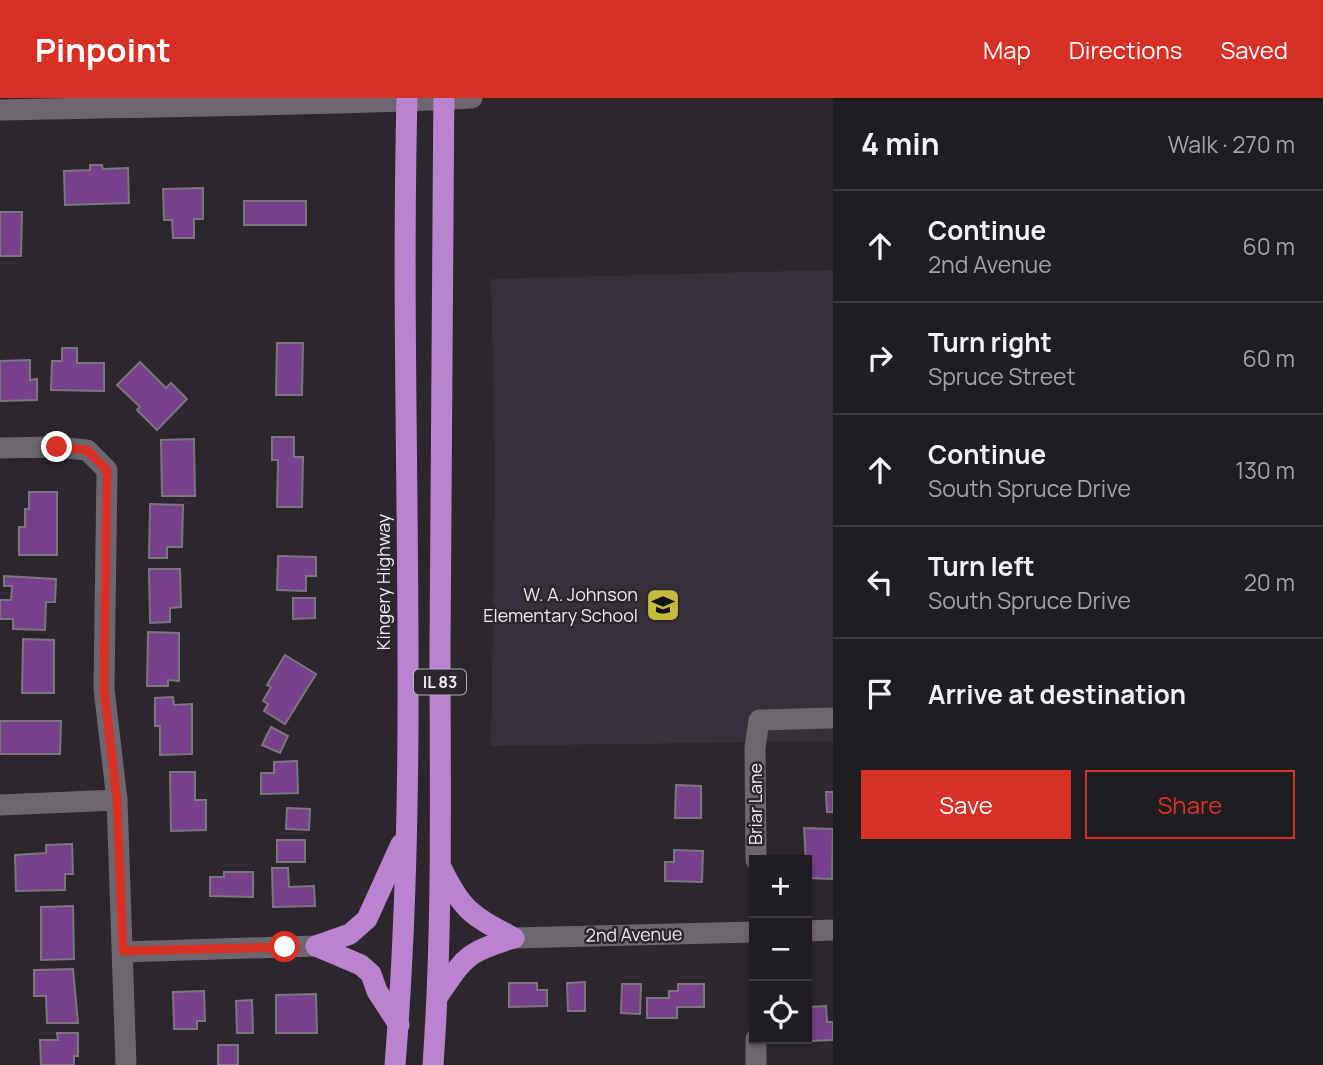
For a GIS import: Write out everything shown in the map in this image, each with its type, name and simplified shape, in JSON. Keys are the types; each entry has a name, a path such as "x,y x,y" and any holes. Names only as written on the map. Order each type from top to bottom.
{"highway":[{"name":"IL 83","path":"433,1065 438,996 440,866 440,298 444,99"},
{"name":"Kingery Highway","path":"396,1065 408,765 405,319 407,100"},
{"path":"316,946 351,934 367,919 405,834"},
{"path":"440,866 456,898 468,911 514,938"},
{"path":"438,996 464,958 484,947 514,938"},
{"path":"316,946 362,965 371,974 377,991 399,1025"}],"street":[{"path":"0,110 471,98"},
{"path":"0,448 57,447 87,450 107,470 104,689 117,800 126,1065"},
{"name":"Briar Lane","path":"756,855 755,748 759,720 833,718"},
{"path":"0,805 117,800"},
{"path":"812,931 833,930"},
{"name":"2nd Avenue","path":"514,938 749,933"},
{"path":"123,951 316,946"},
{"path":"756,1044 756,1065"}],"shaded area":[{"name":"W. A. Johnson Elementary School","path":"833,270 833,741 491,746 495,470 491,279"}],"building":[{"path":"90,165 102,165 103,169 128,168 129,203 65,205 64,171 90,170"},
{"path":"203,188 203,219 194,219 194,238 173,238 172,220 164,220 163,189"},
{"path":"244,201 306,201 306,225 244,225"},
{"path":"0,212 22,212 21,256 0,256"},
{"path":"277,343 303,343 302,395 276,395"},
{"path":"62,348 77,348 77,363 104,363 104,391 51,390 52,361 62,361"},
{"path":"30,360 30,380 37,379 37,400 0,401 0,361"},
{"path":"140,362 166,388 171,383 187,399 157,430 137,410 140,407 117,385"},
{"path":"272,437 294,437 294,457 303,457 302,507 277,507 278,460 272,460"},
{"path":"194,439 195,496 162,496 161,440"},
{"path":"29,492 57,492 57,555 19,555 19,527 25,527"},
{"path":"150,504 183,505 182,547 167,547 167,558 149,558"},
{"path":"278,556 316,557 316,576 306,576 306,591 277,590"},
{"path":"149,569 180,569 181,607 170,608 170,622 150,623"},
{"path":"4,576 56,579 55,602 46,602 45,630 13,629 13,619 0,619 0,600 11,600 12,586 4,586"},
{"path":"293,598 315,598 315,618 293,619"},
{"path":"148,632 179,633 179,681 168,680 168,686 147,686"},
{"path":"23,639 54,640 54,693 22,693"},
{"path":"285,655 316,674 285,724 264,711 268,704 263,701 271,687 267,685"},
{"path":"173,697 174,705 192,704 192,754 160,755 160,726 155,726 155,698"},
{"path":"0,721 61,721 60,754 0,754"},
{"path":"271,727 288,736 280,753 262,745"},
{"path":"297,761 298,793 261,794 261,773 274,773 274,762"},
{"path":"170,772 195,772 195,800 206,800 206,830 171,831"},
{"path":"676,785 701,786 701,818 675,818"},
{"path":"826,792 833,792 833,812 827,812"},
{"path":"287,808 310,809 309,830 286,829"},
{"path":"804,828 833,829 832,879 812,878 812,855 806,855"},
{"path":"277,840 305,840 305,862 277,862"},
{"path":"72,844 73,874 65,874 65,890 16,891 15,855 46,853 46,845"},
{"path":"674,850 703,851 702,882 665,881 665,862 674,862"},
{"path":"272,868 288,868 289,887 314,886 315,906 273,907"},
{"path":"224,872 253,872 253,897 210,896 210,877 224,877"},
{"path":"73,906 74,959 41,960 41,907"},
{"path":"73,969 78,1023 47,1023 46,996 34,996 34,970"},
{"path":"585,982 585,1011 568,1011 567,983"},
{"path":"509,983 537,983 537,990 547,990 547,1006 509,1007"},
{"path":"622,984 641,984 640,1014 621,1013"},
{"path":"678,984 704,984 704,1007 677,1007 677,1018 647,1018 647,998 669,998 669,991 678,991"},
{"path":"204,991 205,1021 197,1021 197,1029 174,1029 173,992"},
{"path":"316,994 317,1033 276,1033 276,995"},
{"path":"252,1000 253,1033 237,1033 236,1001"},
{"path":"826,1006 827,1022 833,1022 833,1040 812,1041 812,1007"},
{"path":"57,1033 78,1033 78,1056 74,1056 74,1065 41,1065 40,1040 58,1040"},
{"path":"218,1045 238,1045 238,1065 218,1065"}],"place":[{"name":"W. A. Johnson Elementary School","path":"663,605"}],"route":[{"path":"57,447 87,450 107,470 104,689 117,800 123,951 285,947"}]}
